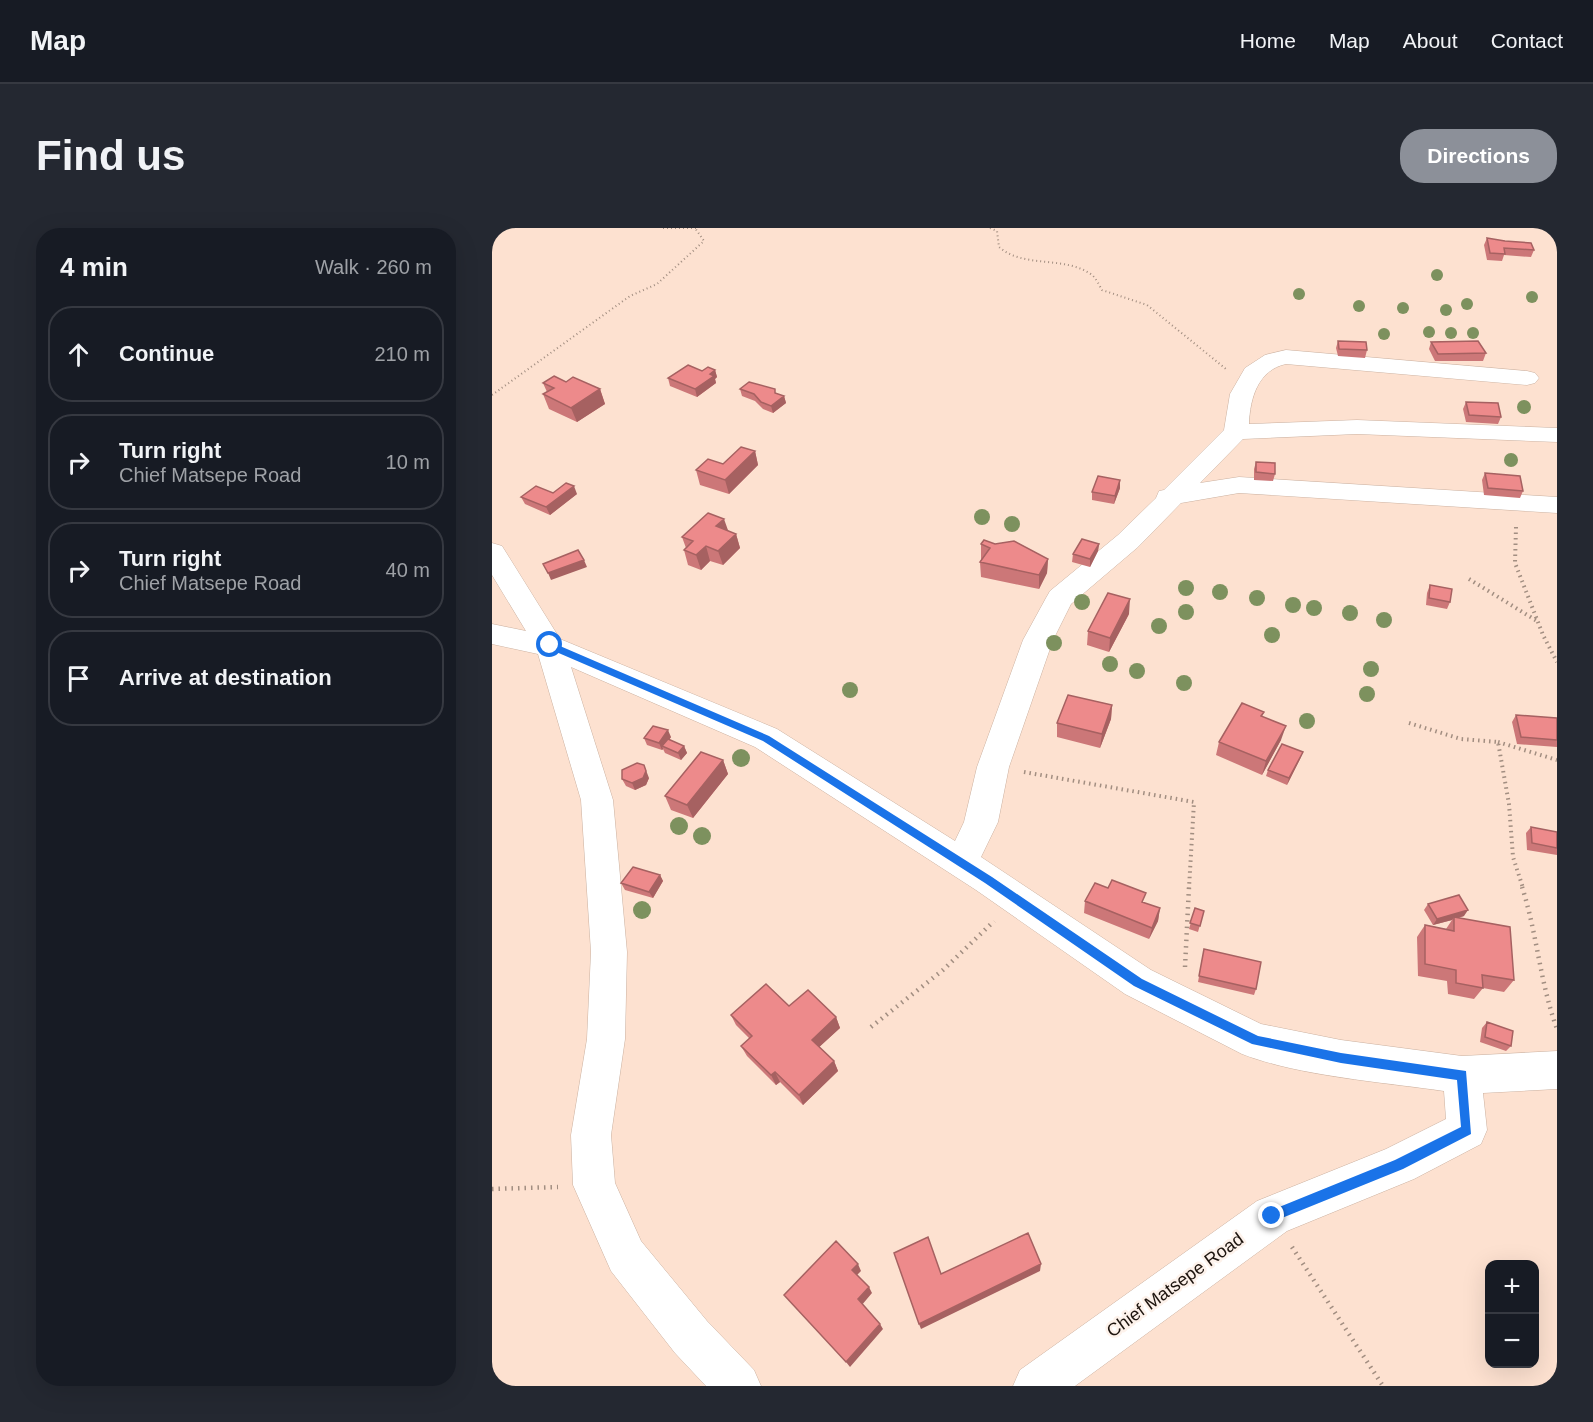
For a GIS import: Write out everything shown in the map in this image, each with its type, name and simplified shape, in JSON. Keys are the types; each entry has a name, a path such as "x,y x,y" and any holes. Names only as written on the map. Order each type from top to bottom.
{"street":[{"path":"1236,432 1236,412 1249,376 1260,365 1274,358 1286,357 1527,378"},
{"path":"961,863 981,822 993,767 1038,640 1060,598 1128,541 1168,497 1236,432 1357,427 1557,435"},
{"path":"1168,497 1239,485 1557,505"},
{"path":"492,552 550,645 597,800 609,952 606,1039 591,1135 594,1185 626,1257 691,1337 738,1386"},
{"path":"492,634 550,645 766,738 961,863 1138,982 1256,1041 1341,1058 1462,1075 1557,1070"},
{"name":"Chief Matsepe Road","path":"1035,1386 1272,1216 1399,1164 1467,1130 1462,1075"}],"path":[{"path":"492,395 630,296 657,284 704,241 696,228 663,228"},
{"path":"990,228 998,230 999,247 1009,256 1073,267 1093,275 1102,290 1126,300 1147,305 1225,367 1243,394"},
{"path":"1517,504 1515,563 1537,621 1557,662"},
{"path":"1469,579 1537,621"},
{"path":"1409,723 1461,739 1498,742 1540,758 1557,760"},
{"path":"1498,742 1509,804 1513,857 1534,924 1550,1008 1557,1029"},
{"path":"993,767 1194,802 1183,1004"},
{"path":"871,1027 943,970 1017,900"},
{"path":"492,1189 594,1185"},
{"path":"1272,1216 1383,1386"}],"building":[{"path":"1487,238 1531,243 1534,250 1504,248 1505,254 1490,253"},
{"path":"1338,341 1366,342 1367,350 1339,349"},
{"path":"1478,341 1486,353 1438,354 1431,342"},
{"path":"688,365 702,371 708,367 715,370 710,374 714,376 695,389 668,378"},
{"path":"554,376 566,382 573,377 600,389 571,408 543,394 554,388 543,383"},
{"path":"749,382 775,389 775,393 784,396 771,406 761,402 754,394 740,389"},
{"path":"1466,402 1498,403 1501,417 1469,415"},
{"path":"741,447 755,451 725,480 696,470 708,459 723,464"},
{"path":"1256,462 1275,463 1275,474 1256,472"},
{"path":"1485,473 1520,476 1523,491 1488,488"},
{"path":"1098,476 1120,480 1115,496 1092,492"},
{"path":"566,483 574,486 546,507 521,497 536,486 553,493"},
{"path":"708,513 724,519 716,526 736,534 718,551 706,546 696,555 684,550 693,541 682,537"},
{"path":"1082,539 1099,544 1090,559 1073,554"},
{"path":"984,540 995,544 1014,541 1048,559 1039,575 980,562 990,548 981,544"},
{"path":"578,550 584,560 548,573 543,564"},
{"path":"1430,585 1452,589 1450,602 1429,598"},
{"path":"1108,593 1130,599 1110,638 1088,631"},
{"path":"1068,695 1112,705 1102,734 1057,723"},
{"path":"1242,703 1264,712 1261,716 1286,726 1266,761 1219,742"},
{"path":"1516,715 1557,718 1557,740 1521,737"},
{"path":"653,726 668,730 659,743 644,738"},
{"path":"668,739 684,746 678,753 662,746"},
{"path":"1282,744 1303,752 1289,778 1268,770"},
{"path":"701,752 723,760 687,805 665,796"},
{"path":"637,763 644,765 646,771 643,778 632,783 622,779 622,770"},
{"path":"1531,827 1557,832 1557,848 1532,843"},
{"path":"633,867 660,875 649,892 621,883"},
{"path":"1112,880 1146,893 1142,902 1160,908 1152,928 1085,901 1095,883 1108,888"},
{"path":"1459,895 1468,910 1437,919 1428,904"},
{"path":"1195,908 1204,911 1200,926 1190,923"},
{"path":"1454,917 1510,927 1514,980 1482,975 1483,988 1456,983 1456,970 1425,964 1425,925 1454,931"},
{"path":"1204,949 1261,962 1256,989 1199,976"},
{"path":"766,984 789,1006 808,990 836,1017 812,1040 834,1061 799,1095 775,1072 771,1075 741,1046 752,1036 731,1015"},
{"path":"1487,1022 1513,1031 1511,1046 1485,1037"},
{"path":"1028,1233 1041,1264 919,1324 894,1253 928,1237 941,1274"},
{"path":"836,1241 858,1264 852,1270 869,1287 858,1299 880,1324 846,1362 784,1295"}],"route":[{"path":"550,645 766,738 988,880 1138,982 1256,1041 1341,1058 1462,1075 1467,1130 1399,1164 1272,1216"}]}
